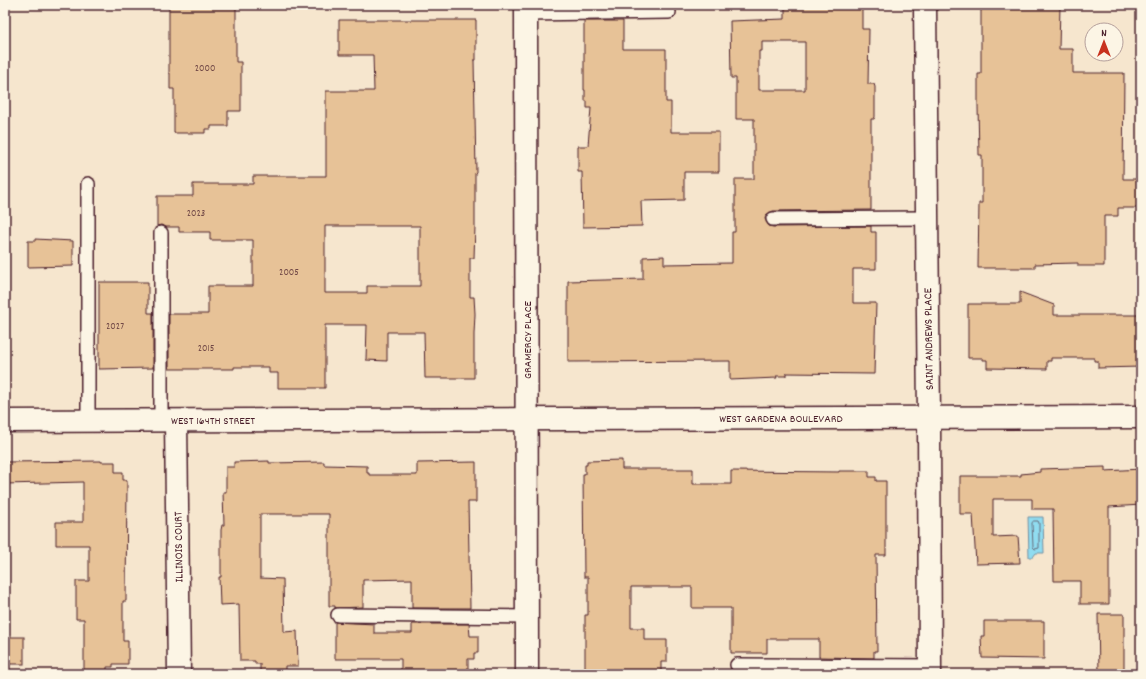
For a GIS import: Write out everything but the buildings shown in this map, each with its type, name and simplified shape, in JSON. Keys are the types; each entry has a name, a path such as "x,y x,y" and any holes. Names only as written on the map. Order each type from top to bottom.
{"street":[{"name":"SAINT ANDREWS PLACE","path":"925,5 930,670"},
{"name":"GRAMERCY PLACE","path":"526,10 528,674"},
{"name":"WEST GARDENA BOULEVARD","path":"422,420 1141,417"},
{"name":"WEST 164TH STREET","path":"5,421 422,420"},
{"name":"ILLINOIS COURT","path":"168,421 180,674"}],"lane":[{"path":"526,10 669,12"},
{"path":"88,184 88,421"},
{"path":"773,219 927,218"},
{"path":"161,233 168,421"},
{"path":"338,615 527,617"},
{"path":"736,665 930,670"}],"water":[{"path":"1028,517 1043,517 1044,553 1036,553 1033,557 1029,557"}]}
